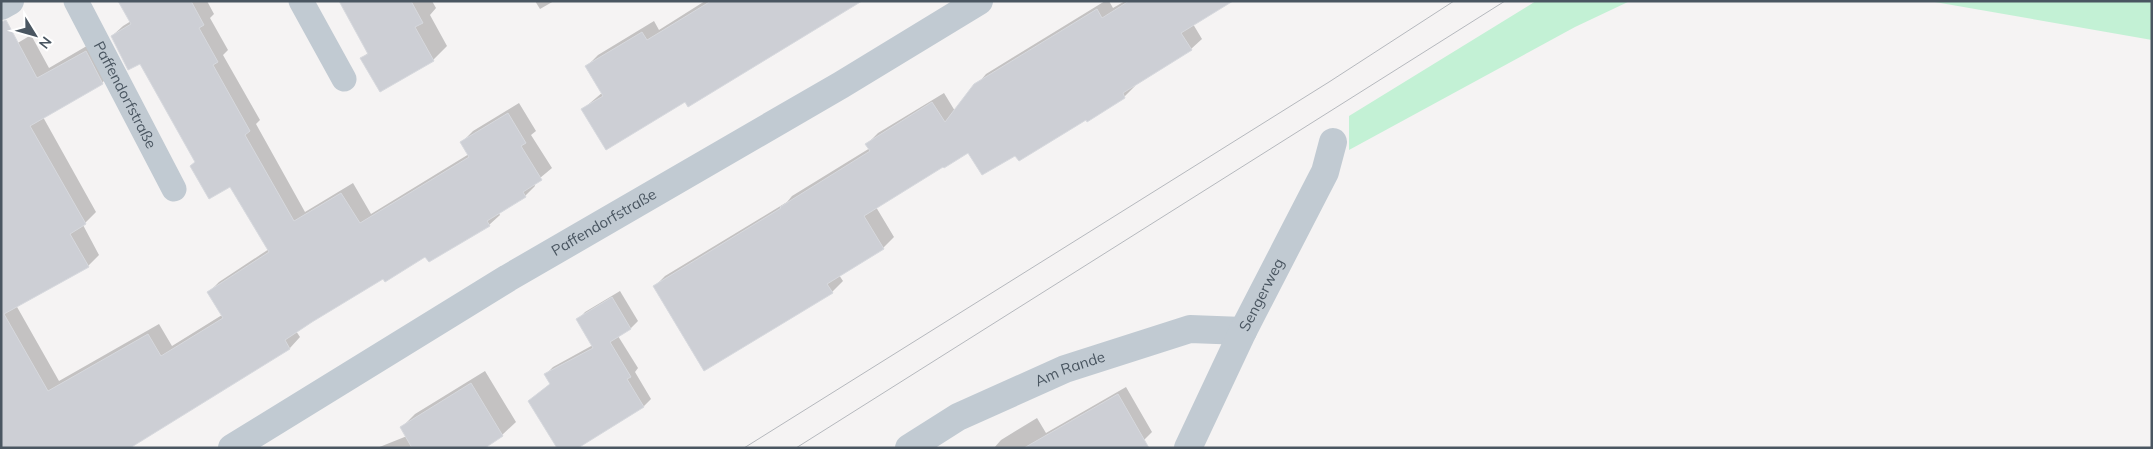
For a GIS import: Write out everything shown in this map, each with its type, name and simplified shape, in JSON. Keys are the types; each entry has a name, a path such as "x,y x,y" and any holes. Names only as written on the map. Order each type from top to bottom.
{"street":[{"path":"1,6 10,1"},
{"name":"Paffendorfstraße","path":"232,448 508,278 841,85 979,1"},
{"name":"Sengerweg","path":"1188,448 1243,331 1325,172 1333,142"},
{"name":"Am Rande","path":"909,448 958,417 1065,369 1190,329 1243,331"}],"lane":[{"name":"Paffendorfstraße","path":"76,1 174,189"},
{"path":"301,1 344,79"}],"green space":[{"path":"1536,1 1630,1 1575,27 1349,150 1349,116"},
{"path":"1929,1 2152,1 2152,40"}],"building":[{"path":"118,1 191,1 204,25 199,28 218,62 213,65 250,131 245,135 294,221 341,193 360,223 469,157 460,142 508,113 526,143 521,146 542,180 523,192 526,197 487,221 490,226 429,262 425,257 385,282 383,279 312,322 285,340 290,349 130,448 1,448 1,22 6,20 37,78 86,51 103,84 30,126 86,224 70,234 89,267 4,314 48,391 148,334 161,356 223,318 207,292 269,252 230,187 209,199 190,166 195,162 140,64 128,70 111,36 131,24"},
{"path":"339,1 411,1 423,23 415,27 434,61 380,92 360,58 368,54"},
{"path":"711,1 862,1 688,107 685,102 606,150 581,109 603,96 585,66 642,32 647,40"},
{"path":"1129,1 1233,1 1181,33 1192,50 1123,93 1125,98 1087,122 1086,120 1019,161 1015,156 982,175 968,153 864,216 884,249 827,284 833,293 704,371 653,286 870,151 865,144 932,102 945,122 974,84 1097,9 1102,18"},
{"path":"612,297 631,329 610,342 631,377 627,379 644,407 578,448 557,448 528,401 550,384 544,374 593,348 576,319"},
{"path":"471,383 503,436 485,448 412,448 400,427"},
{"path":"1118,394 1149,448 1024,448"}],"tram line":[{"path":"744,448 1329,82 1454,1"},
{"path":"796,448 1505,1"}]}
